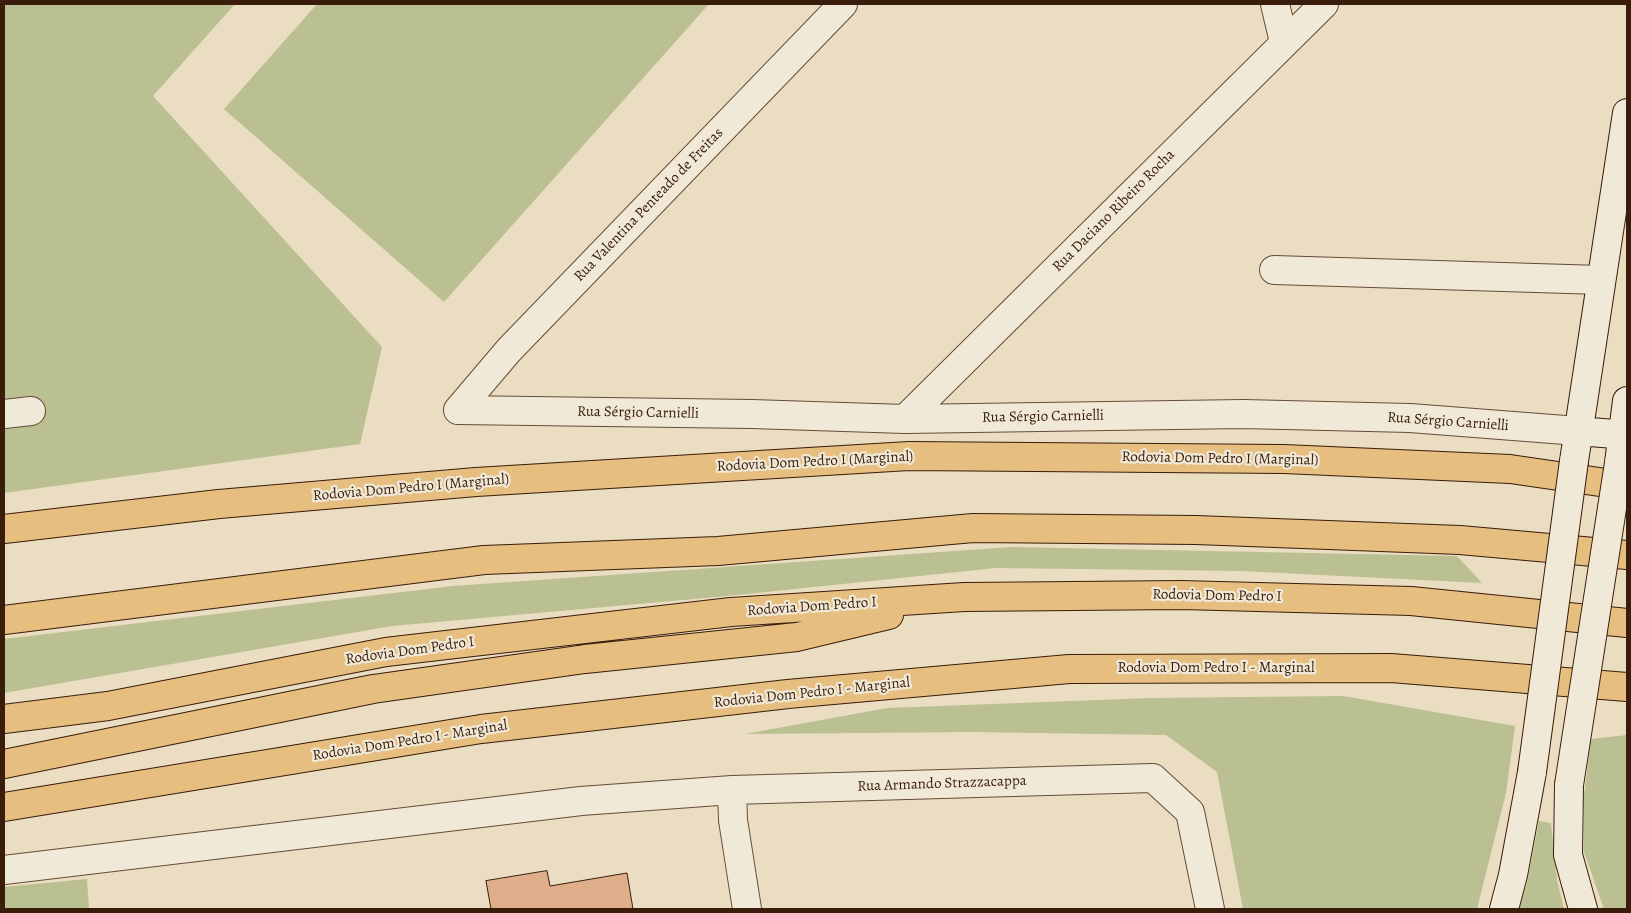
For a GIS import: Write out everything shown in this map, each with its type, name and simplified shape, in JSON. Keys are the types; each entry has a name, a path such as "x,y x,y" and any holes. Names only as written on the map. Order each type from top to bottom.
{"highway":[{"name":"Rodovia Dom Pedro I (Marginal)","path":"4,529 211,505 476,482 909,456 1284,459 1623,475"},
{"path":"4,546 211,505"},
{"path":"4,620 484,560 718,551 973,528 1196,530 1460,540 1627,555"},
{"name":"Rodovia Dom Pedro I","path":"4,718 108,706 396,651 731,612 964,596 1181,595 1411,601 1627,623"},
{"path":"4,764 373,689 585,659 797,636 964,596"},
{"name":"Rodovia Dom Pedro I - Marginal","path":"4,807 481,729 788,694 1069,669 1391,668 1627,686"}],"street":[{"name":"Rua Valentina Penteado de Freitas","path":"458,410 516,343 843,4"},
{"path":"1275,4 1284,42"},
{"name":"Rua Daciano Ribeiro Rocha","path":"905,419 1324,4"},
{"path":"1504,909 1513,875 1532,772 1578,431 1627,113"},
{"path":"1274,270 1601,280"},
{"path":"1583,909 1568,855 1570,785 1623,475 1627,400"},
{"name":"Rua Sérgio Carnielli","path":"458,410 752,414 905,419 1243,414 1410,418 1625,435"},
{"path":"4,414 32,411"},
{"name":"Rua Armando Strazzacappa","path":"4,870 581,801 732,790 1152,778 1190,812 1210,909"},
{"path":"732,790 733,820 747,909"}],"green space":[{"path":"4,4 235,4 153,96 382,347 360,444 4,493"},
{"path":"317,4 709,4 444,302 224,109"},
{"path":"1012,547 1457,556 1482,583 1241,571 996,568 728,596 392,626 4,693 4,639 453,586"},
{"path":"1343,696 1515,726 1506,793 1477,909 1243,909 1217,772 1166,735 972,732 745,734 887,708 1151,698"},
{"path":"1627,735 1627,909 1604,909 1584,852 1584,796 1591,739"},
{"path":"1539,821 1551,823 1557,880 1564,909 1519,909 1527,883"},
{"path":"87,879 89,909 4,909 4,887"}],"building":[{"path":"547,871 550,886 627,873 633,909 491,909 486,881"}]}
